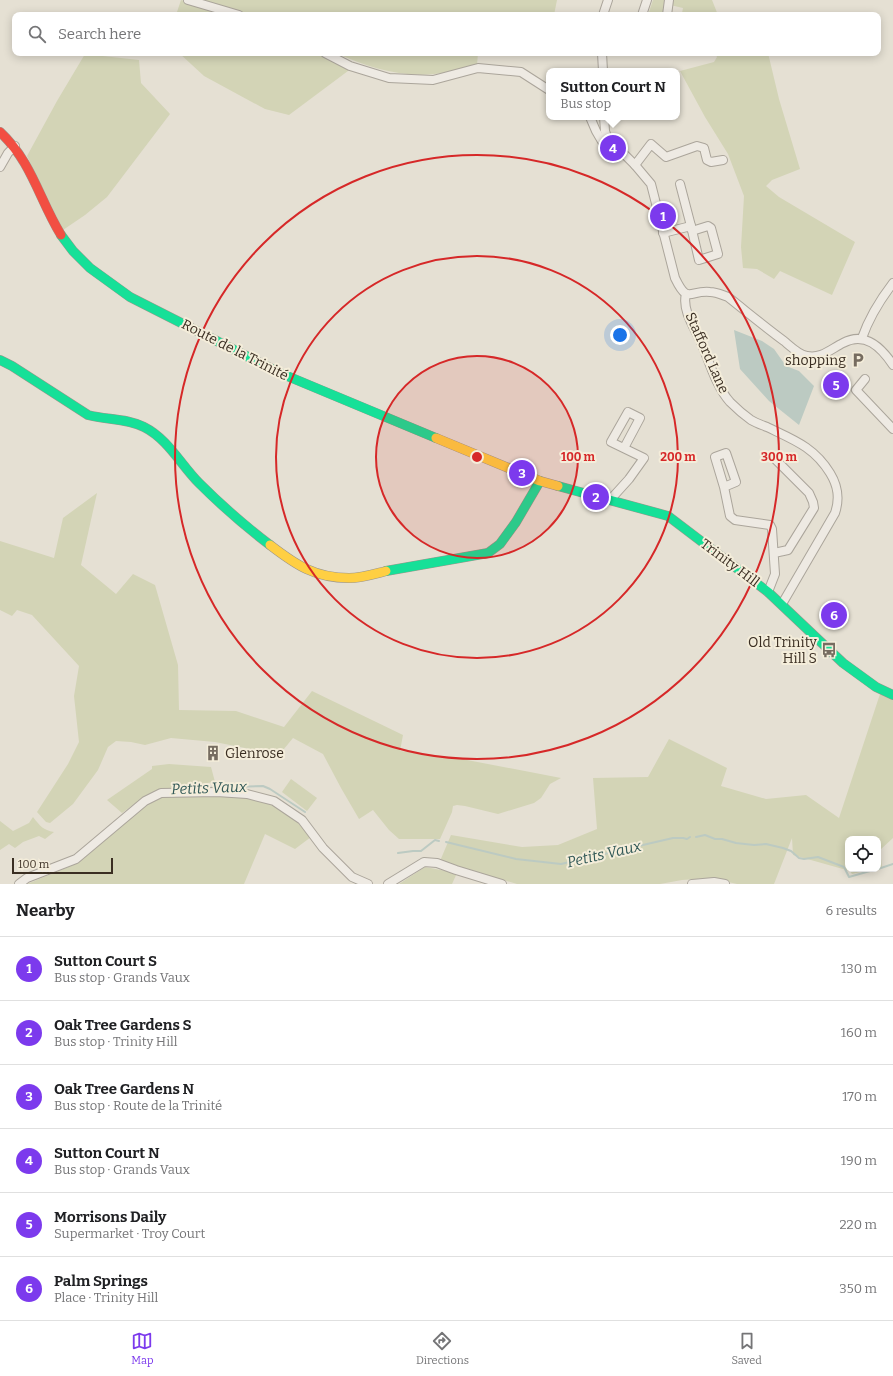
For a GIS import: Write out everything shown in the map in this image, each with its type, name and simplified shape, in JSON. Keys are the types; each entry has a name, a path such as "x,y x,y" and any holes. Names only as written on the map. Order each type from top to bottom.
{"main road":[{"name":"Route de la Trinité","path":"0,132 15,146 24,159 58,230 66,242 91,271 106,282 130,297 280,374 540,481"},
{"path":"0,360 12,366 88,415 99,418 125,420 143,426 158,434 199,483 254,533 293,563 322,576 350,578 488,552 500,544 516,522 540,481"},
{"name":"Trinity Hill","path":"540,481 668,516 768,592 805,628 863,679 882,691 893,695"}],"street":[{"path":"188,0 229,12"},
{"path":"605,12 608,0"},
{"path":"643,12 648,0"},
{"path":"667,12 669,0"},
{"path":"331,56 350,66 389,78 433,80 478,68 522,72 546,88"},
{"path":"602,56 603,68"},
{"path":"591,120 604,143 614,145"},
{"path":"604,120 607,137 644,174 653,189 675,278 680,289 686,294 692,295 709,291 728,297 806,356 813,357 824,355 843,343 853,339 862,338 874,344 893,365"},
{"path":"635,165 651,144 666,157 697,146 704,148 708,160 711,162 723,160"},
{"path":"0,167 8,153 15,146"},
{"path":"663,232 691,228 680,184"},
{"path":"862,338 871,317 885,293 893,283"},
{"name":"Stafford Lane","path":"686,294 684,302 691,320 721,390 730,402 750,420 799,442 812,450 826,466 833,477 838,492 838,503 835,513 782,604"},
{"path":"865,379 856,390 893,429"},
{"path":"610,500 629,479 644,458 624,448"},
{"path":"774,458 809,493 814,508 788,550 774,553"},
{"path":"724,487 730,516 735,520 770,524 772,529 775,574 768,592"},
{"path":"18,884 27,878 76,859 145,801 161,793 217,792 247,794 274,801 302,820 324,848 352,877 368,884"},
{"path":"388,884 424,862 437,862 456,870 502,884"},
{"path":"692,884 714,882 725,884"}],"green space":[{"path":"181,0 228,12 177,12"},
{"path":"204,0 557,0 555,12 240,12"},
{"path":"653,0 666,0 663,12 649,12"},
{"path":"671,0 712,0 717,12 682,12 683,8 670,5"},
{"path":"84,56 103,56 139,60 141,83 170,114 107,197 85,215 63,230 27,156"},
{"path":"182,56 327,56 352,68 289,115 265,109 204,76"},
{"path":"342,56 478,56 477,65 447,72 419,75 390,72"},
{"path":"769,56 779,99 800,169 772,180 766,186 779,197 855,242 832,295 780,271 774,279 757,269 743,268 741,247 744,196 728,154 705,117 680,71 714,62 717,57"},
{"path":"97,493 81,565 116,594 133,574 155,585 178,665 179,710 236,711 284,727 312,691 403,735 400,751 467,760 561,778 550,784 541,798 534,803 498,814 465,806 453,806 452,812 440,839 399,839 389,830 373,810 359,819 323,754 293,738 279,755 215,742 171,738 145,745 116,741 108,747 98,770 73,804 50,823 46,822 37,812 68,764 79,742 74,696 79,666 32,615 17,610 12,616 0,610 0,541 54,558 63,518"},
{"path":"880,694 893,699 893,838 881,849 881,836 845,836 845,870 793,855 792,838 774,884 737,884 711,878 682,880 660,884 517,884 440,861 451,835 522,847 558,845 597,829 593,778 648,777 669,739 727,768 721,786 766,799 806,795 839,818"},
{"path":"169,764 211,767 215,782 162,789 144,797 122,813 107,800 152,769 152,766"},
{"path":"291,779 317,798 307,811 282,792"},
{"path":"219,796 249,798 262,801 273,805 289,815 311,837 295,849 265,834 244,884 27,884 78,863 147,805 162,797"},
{"path":"33,817 42,827 54,832 45,839 39,836 23,842 15,848 9,844 0,850 0,821 13,831 29,823"},
{"path":"425,867 457,873 452,884 399,884"},
{"path":"851,872 861,872 852,874"}],"shaded area":[{"path":"734,330 762,341 774,349 786,366 799,371 814,386 799,425 769,401 740,369"}],"waterway":[{"name":"Petits Vaux","path":"170,789 263,786 305,812"},
{"name":"Petits Vaux","path":"696,837 705,835 715,839 722,839 736,843 754,845 766,844 791,851 799,858 804,859 818,857 844,867 845,869"},
{"name":"Petits Vaux","path":"446,842 516,859 561,864 673,838 687,839 690,837"},
{"name":"Petits Vaux","path":"398,853 421,851 435,840 439,841"},
{"name":"Petits Vaux","path":"881,868 893,864"},
{"name":"Petits Vaux","path":"846,872 849,877 866,872"}],"traffic: fast":[{"path":"61,235 73,251 90,268 130,297 280,373 436,438"},
{"path":"0,360 12,366 88,415 131,422 153,432 167,445 192,476 207,491 242,523 270,545"},
{"path":"386,571 488,553 500,544 516,522 540,481"},
{"path":"558,486 668,516 768,592 843,663 876,687 893,695"}],"traffic: slow":[{"path":"436,438 540,481 558,486"},
{"path":"270,545 306,569 326,576 354,578 386,571"}],"traffic: jam":[{"path":"0,132 11,144 28,168 61,235"}],"place":[{"name":"Sutton Court N","path":"613,148"},
{"name":"Sutton Court S","path":"663,216"},
{"name":"shopping","path":"858,360"},
{"name":"Morrisons Daily","path":"836,385"},
{"name":"Oak Tree Gardens N","path":"522,473"},
{"name":"Oak Tree Gardens S","path":"596,497"},
{"name":"Palm Springs","path":"834,615"},
{"name":"Old Trinity Hill S","path":"829,650"},
{"name":"Glenrose","path":"213,753"}]}
